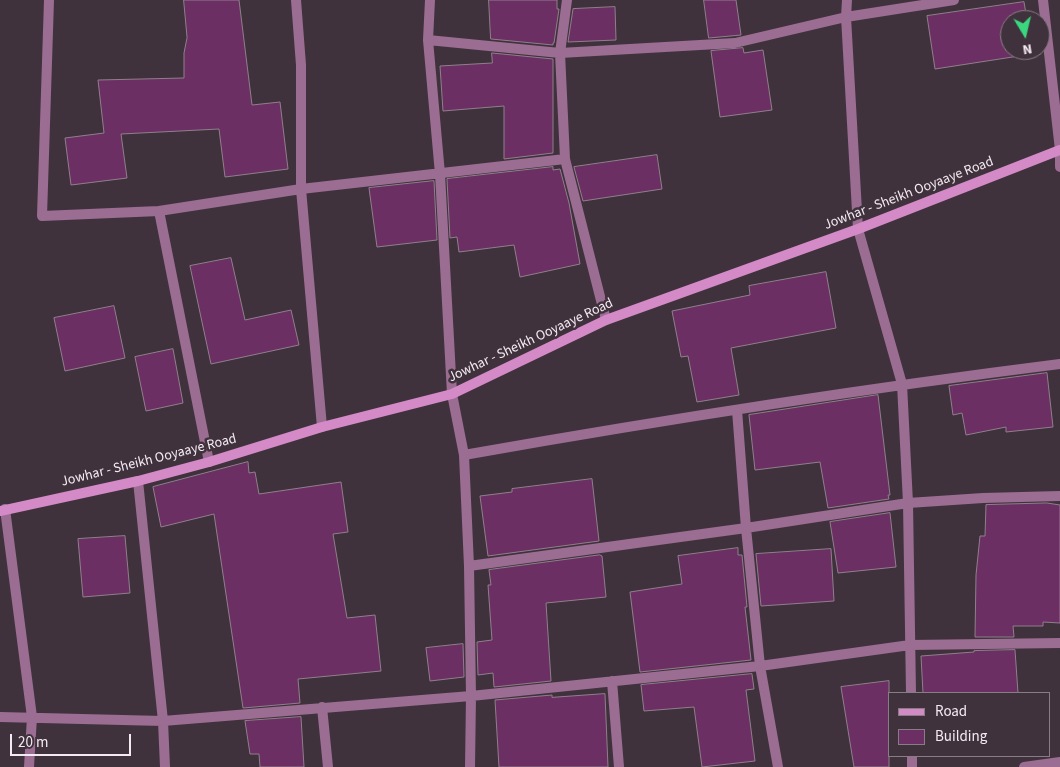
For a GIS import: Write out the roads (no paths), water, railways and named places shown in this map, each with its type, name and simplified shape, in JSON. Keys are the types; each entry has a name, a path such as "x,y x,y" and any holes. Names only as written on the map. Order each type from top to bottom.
{"street":[{"path":"49,0 42,216 159,211 301,189 565,159"},
{"path":"296,0 301,65 301,189 322,427"},
{"path":"430,0 428,40 440,174 452,394 464,456 469,566 470,767"},
{"path":"566,0 560,53 565,159 606,320"},
{"path":"847,0 846,17 858,229 902,384 908,503 911,692"},
{"path":"428,40 560,53 735,42 846,17 954,0"},
{"path":"1043,0 1060,150 1060,167"},
{"name":"Jowhar - Sheikh Ooyaaye Road","path":"3,510 209,462 322,427 452,394 606,320 858,229 1060,150"},
{"path":"159,211 209,462"},
{"path":"464,456 600,431 902,384 1060,364"},
{"path":"737,410 746,528 760,666 778,767"},
{"path":"138,480 163,721 165,767"},
{"path":"469,566 746,528 908,503 983,498 1060,496"},
{"path":"3,510 32,717 29,767"},
{"path":"0,717 163,721 471,696 760,666 910,645 1060,643"},
{"path":"612,681 619,767"},
{"path":"322,707 328,767"},
{"path":"1024,767 1060,762"}]}
